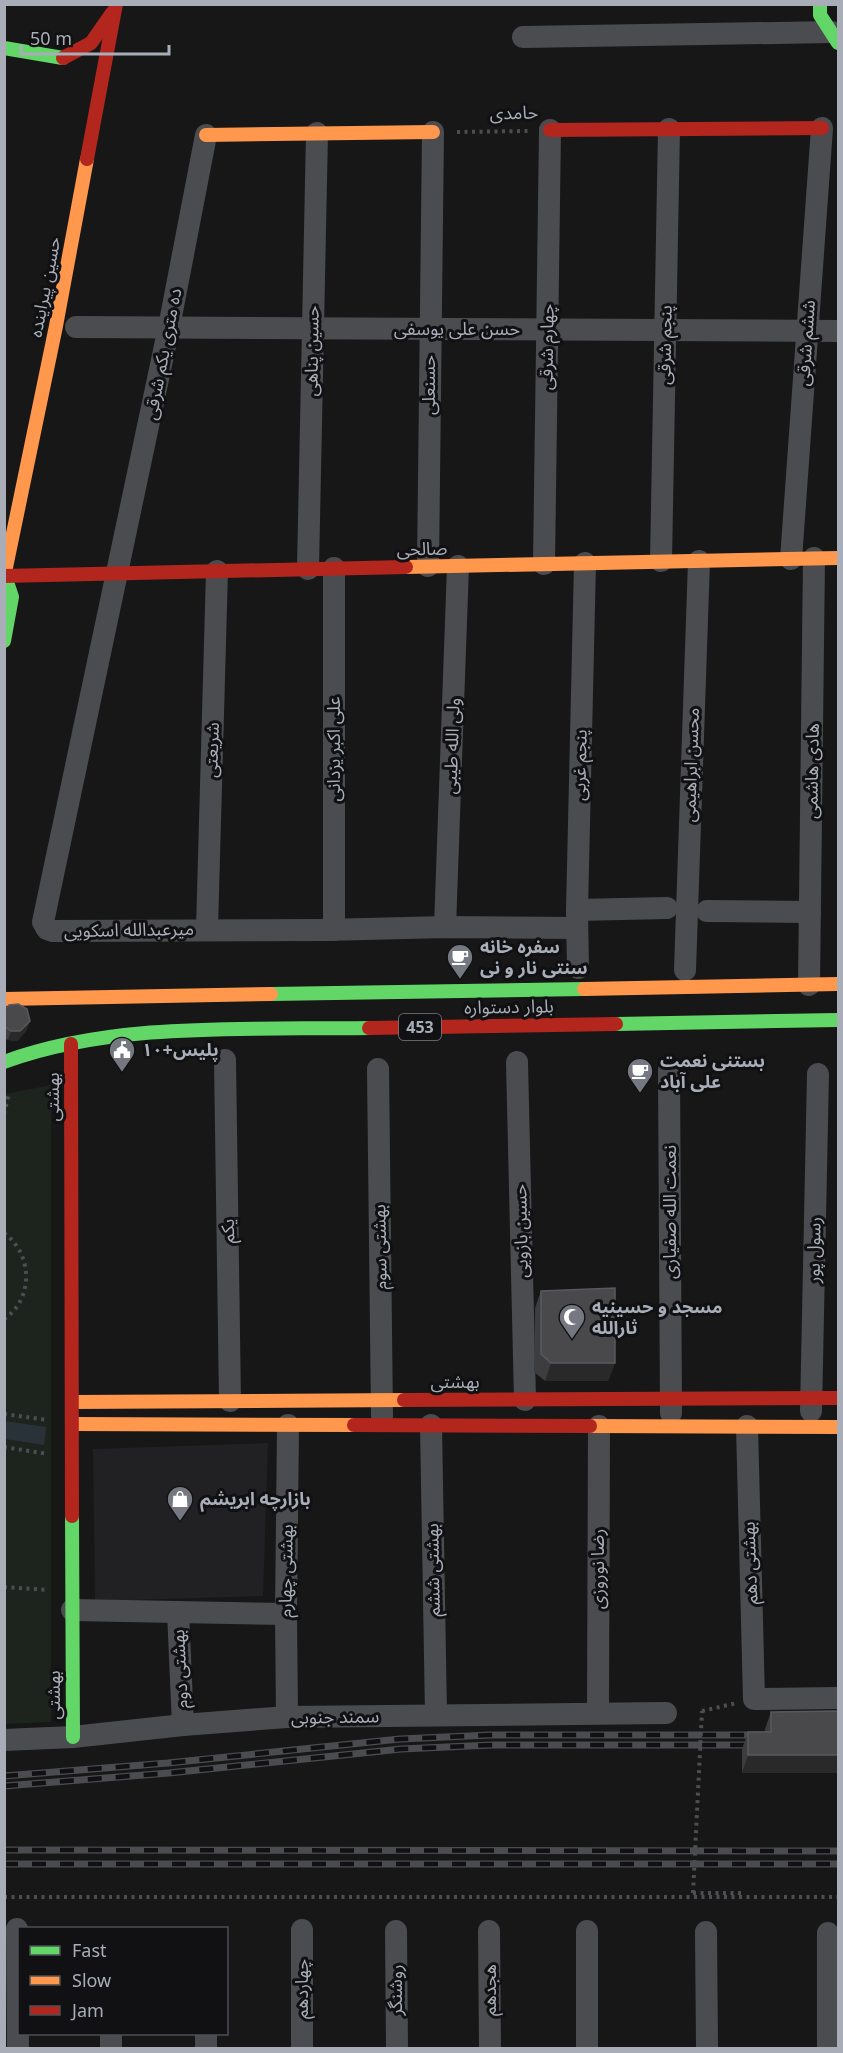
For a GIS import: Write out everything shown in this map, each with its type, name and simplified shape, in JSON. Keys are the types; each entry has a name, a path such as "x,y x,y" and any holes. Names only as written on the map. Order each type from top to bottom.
{"street":[{"path":"819,4 820,15 835,37"},
{"path":"4,48 66,62 91,43 116,6"},
{"name":"حسین پیراینده","path":"4,641 12,597 5,576 116,6"},
{"path":"523,37 835,37"},
{"path":"85,93 95,123"},
{"name":"حامدی","path":"550,130 822,128"},
{"name":"ششم شرقی","path":"791,558 822,128"},
{"name":"پنجم شرقی","path":"662,561 669,129"},
{"name":"چهارم شرقی","path":"544,564 550,130"},
{"path":"206,135 433,132"},
{"name":"حسنعلی","path":"428,566 433,132"},
{"name":"حسین پناهی","path":"308,569 317,133"},
{"name":"ده متری یکم شرقی","path":"118,573 206,135"},
{"name":"حسن علی یوسفی","path":"76,327 838,331"},
{"name":"هادی هاشمی","path":"809,985 814,558"},
{"name":"صالحی","path":"5,576 838,558"},
{"name":"محسن ابراهیمی","path":"685,970 699,561"},
{"name":"پنجم غربی","path":"579,968 577,919 585,563"},
{"name":"ولی الله طیبی","path":"445,927 458,566"},
{"name":"علی اکبر یزدانی","path":"334,568 334,930"},
{"name":"شریعتی","path":"207,929 217,571"},
{"name":"میرعبدالله اسکویی","path":"118,573 44,922 47,929 53,932 445,927 577,919 667,908"},
{"path":"707,911 810,912"},
{"name":"بلوار دستواره","path":"4,999 838,984"},
{"name":"بلوار دستواره","path":"8,1058 71,1044 161,1031 838,1020"},
{"name":"بهشتی","path":"71,1044 72,1737"},
{"name":"یکم","path":"225,1060 230,1401"},
{"name":"حسین بازویی","path":"517,1062 525,1400"},
{"name":"بهشتی سوم","path":"378,1070 383,1425"},
{"name":"نعمت الله صفیاری","path":"669,1070 672,1426"},
{"name":"رسول پور","path":"812,1427 810,1398 818,1074"},
{"name":"بهشتی","path":"72,1402 838,1398"},
{"path":"72,1424 838,1427"},
{"name":"بهشتی چهارم","path":"287,1717 288,1425"},
{"name":"بهشتی ششم","path":"431,1425 436,1715"},
{"name":"رضا نوروزی","path":"598,1712 599,1426"},
{"name":"بهشتی دهم","path":"747,1426 754,1699"},
{"name":"بهشتی دوم","path":"72,1610 286,1614"},
{"name":"بهشتی دوم","path":"177,1612 183,1725"},
{"path":"754,1699 838,1698"},
{"name":"سمند جنوبی","path":"4,1740 72,1737 287,1717 666,1713"},
{"path":"17,1929 18,2049"},
{"name":"چهاردهم","path":"302,1930 302,2049"},
{"name":"روشنگر","path":"396,1931 397,2049"},
{"name":"هجدهم","path":"489,1931 490,2049"},
{"path":"587,1931 587,2049"},
{"path":"706,1932 707,2049"},
{"path":"828,1933 828,2049"}],"path":[{"name":"حامدی","path":"433,132 550,130"},
{"path":"4,1114 9,1093"},
{"path":"4,1233 11,1238 21,1252 27,1268 26,1285 21,1301 11,1315 4,1319"},
{"path":"4,1414 51,1421"},
{"path":"4,1447 51,1455"},
{"path":"4,1587 51,1590"},
{"path":"741,1893 693,1893 702,1711 754,1699"},
{"path":"4,1897 838,1897"}],"shaded area":[{"path":"51,1085 51,1722 5,1724 5,1094"},
{"path":"5,1421 46,1427 44,1445 5,1439"},
{"name":"بازارچه ابریشم","path":"268,1443 263,1596 95,1601 93,1449"}],"building":[{"path":"18,1004 27,1009 30,1021 20,1031 11,1031 4,1026 4,1010 9,1005"},
{"name":"مسجد و حسینیه ثارالله","path":"615,1288 615,1363 551,1363 541,1354 541,1291"},
{"path":"838,1711 838,1755 748,1755 748,1732 771,1732 771,1712"}],"railway":[{"path":"4,1776 168,1763 400,1739 491,1735 764,1735"},
{"path":"4,1786 169,1773 401,1749 492,1745 759,1745"},
{"path":"4,1850 838,1851"},
{"path":"4,1864 838,1864"}],"traffic: fast":[{"path":"820,4 820,15 838,43"},
{"path":"4,48 63,58"},
{"path":"4,641 12,597 5,576"},
{"path":"271,994 584,989"},
{"path":"616,1024 838,1020"},
{"path":"4,1062 47,1049 137,1034 184,1030 369,1028"},
{"path":"72,1516 73,1737"}],"traffic: slow":[{"path":"206,135 433,132"},
{"path":"4,577 56,326 87,159"},
{"path":"406,567 838,558"},
{"path":"584,989 838,984"},
{"path":"4,999 271,994"},
{"path":"72,1402 404,1400"},
{"path":"72,1424 354,1425"},
{"path":"590,1426 838,1427"}],"traffic: jam":[{"path":"87,159 116,4"},
{"path":"63,58 91,43 112,13"},
{"path":"550,130 822,128"},
{"path":"4,576 406,567"},
{"path":"369,1028 616,1024"},
{"path":"71,1044 72,1516"},
{"path":"404,1400 838,1398"},
{"path":"354,1425 590,1426"}],"place":[{"name":"سفره خانه سنتی نار و نی","path":"460,980"},
{"name":"پلیس+۱۰","path":"122,1073"},
{"name":"بستنی نعمت علی آباد","path":"640,1094"},
{"name":"مسجد و حسینیه ثارالله","path":"572,1340"},
{"name":"بازارچه ابریشم","path":"180,1522"}]}
